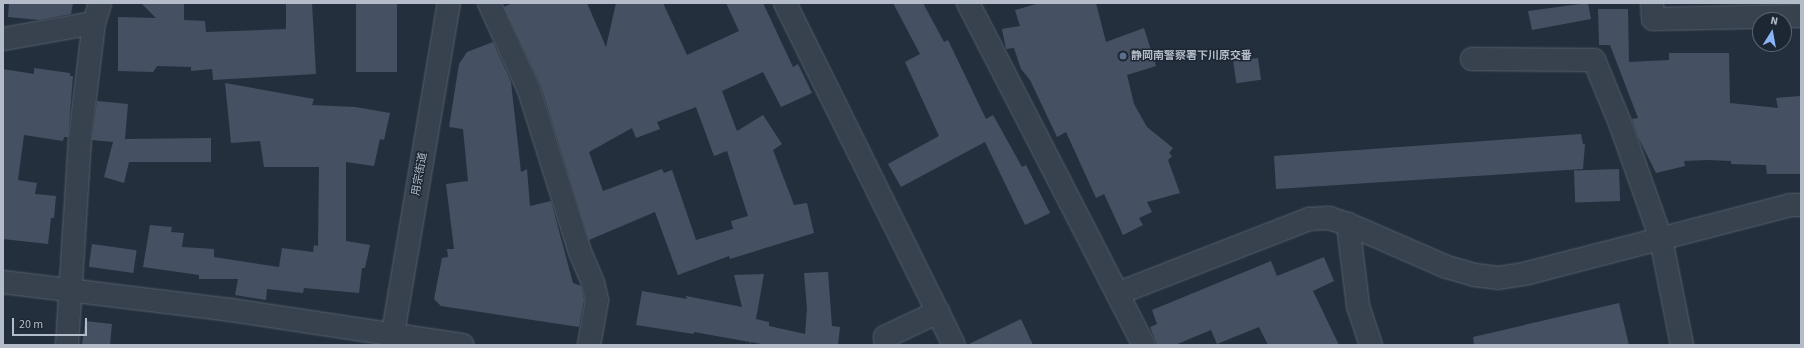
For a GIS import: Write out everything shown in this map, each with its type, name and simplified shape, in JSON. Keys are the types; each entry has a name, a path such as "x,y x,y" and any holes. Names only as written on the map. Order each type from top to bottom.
{"street":[{"name":"用宗街道","path":"392,340 449,3"},
{"path":"489,3 529,90 580,252 593,283 597,300 589,345"},
{"path":"785,3 954,345"},
{"path":"968,3 1119,293 1144,345"},
{"path":"1652,3 1653,19 1801,16"},
{"path":"3,39 97,13 80,138 72,290 67,345"},
{"path":"1472,59 1594,60 1620,123 1661,239 1682,345"},
{"path":"1119,293 1309,219 1329,218 1348,224 1447,267 1498,278 1528,273 1790,205 1801,205"},
{"path":"1348,224 1358,306 1371,345"},
{"path":"3,282 231,310 392,340 462,345"},
{"path":"886,345 885,337 938,312"}],"building":[{"path":"9,3 73,3 71,14 39,20 8,17"},
{"path":"141,3 184,3 184,20 205,21 206,32 286,29 286,3 312,3 316,74 213,80 212,69 191,71 191,67 157,66 153,72 118,71 118,17 156,18"},
{"path":"356,3 397,3 397,72 356,72"},
{"path":"513,3 587,3 606,47 616,3 663,3 687,55 739,31 726,3 763,3 793,67 798,64 812,93 781,107 763,72 722,91 737,131 763,115 782,144 773,150 794,205 807,203 814,233 730,259 729,256 678,275 655,212 589,240 541,86 504,7","holes":["696,107 714,156 727,151 748,216 731,221 733,229 696,240 672,170 664,173 662,169 603,191 589,152 632,128 636,138 660,129 657,122"]},
{"path":"893,3 923,3 944,42 948,40 986,119 993,115 1022,167 1026,165 1050,213 1025,225 985,142 901,187 888,164 939,136 905,62 920,54"},
{"path":"1040,3 1096,3 1106,42 1144,28 1156,66 1127,75 1134,104 1147,127 1173,148 1169,153 1172,156 1168,160 1180,193 1147,202 1152,212 1139,218 1143,225 1123,235 1104,194 1096,198 1066,132 1057,137 1030,80 1021,69 1014,48 1006,49 1002,29 1020,26 1015,10"},
{"path":"1588,3 1591,19 1532,30 1528,11"},
{"path":"1598,9 1628,9 1629,62 1669,60 1669,53 1729,53 1730,103 1778,108 1776,98 1801,96 1801,174 1767,174 1766,165 1731,164 1731,161 1708,160 1684,161 1685,166 1656,173 1638,137 1632,119 1638,118 1610,45 1599,45"},
{"path":"493,42 511,82 521,172 527,169 530,206 551,201 573,283 581,286 584,300 579,327 441,306 434,299 442,258 448,257 447,249 454,249 446,184 468,181 463,129 449,127 459,64 467,52"},
{"path":"1258,58 1261,80 1236,83 1233,61"},
{"path":"34,68 70,73 70,76 73,76 68,137 64,137 63,141 24,135 18,180 37,183 35,194 56,196 54,218 51,218 48,244 3,239 3,69 34,74"},
{"path":"225,83 314,99 312,105 355,107 390,113 384,140 380,139 374,166 346,162 346,241 370,245 365,268 362,268 359,293 304,288 303,293 267,289 266,300 235,295 238,279 199,279 199,275 143,267 150,225 172,227 171,232 184,233 182,247 214,249 214,257 279,267 282,248 313,252 314,245 318,246 319,167 264,167 260,141 231,143"},
{"path":"97,101 128,104 125,139 211,138 211,162 129,162 124,183 104,177 113,142 92,140"},
{"path":"1581,134 1583,144 1585,144 1583,169 1276,189 1274,156"},
{"path":"1619,169 1620,201 1575,203 1574,171"},
{"path":"92,244 137,250 133,273 89,267"},
{"path":"1324,257 1334,281 1313,291 1339,345 1268,345 1259,327 1217,344 1211,330 1175,345 1157,345 1150,327 1157,324 1152,310 1271,261 1277,276"},
{"path":"828,272 832,326 840,327 838,345 766,345 751,342 751,345 750,342 694,332 694,334 636,325 642,291 687,299 686,296 742,307 734,275 764,274 756,319 769,322 769,326 805,334 807,309 804,273"},
{"path":"1619,303 1629,345 1474,345 1473,337"},
{"path":"1021,319 1033,345 967,345"},
{"path":"85,321 112,324 110,345 82,345"}],"place":[{"name":"静岡南警察署下川原交番","path":"1123,56"}]}
